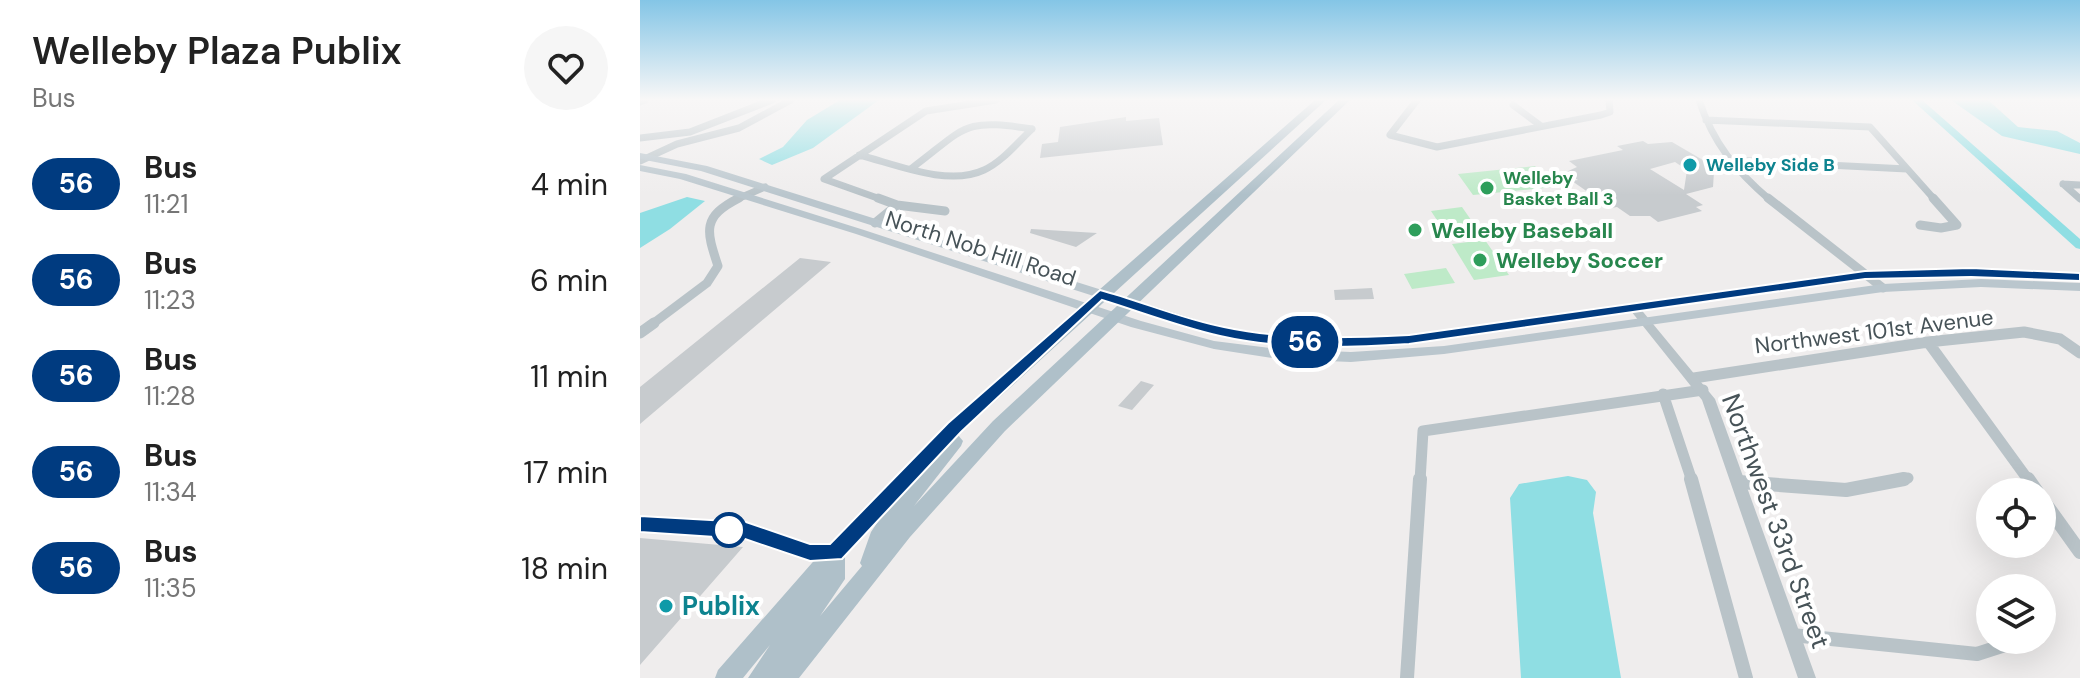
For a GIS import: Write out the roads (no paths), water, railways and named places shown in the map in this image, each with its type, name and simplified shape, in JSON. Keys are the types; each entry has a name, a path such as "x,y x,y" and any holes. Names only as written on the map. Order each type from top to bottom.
{"main road":[{"path":"727,678 834,553 955,427 1285,132"},
{"path":"784,678 867,573 999,426 1311,132"},
{"name":"North Nob Hill Road","path":"643,158 703,168 875,223 1214,345 1279,354 1351,357 1444,350 1883,288 1981,283 2080,287"},
{"name":"North Nob Hill Road","path":"640,168 682,176 1093,301"},
{"name":"North Nob Hill Road","path":"1120,310 1221,332 1317,343 1409,339 1865,275 1971,272 2080,277"},
{"path":"867,573 881,532 954,441 955,427"},
{"path":"760,678 834,579 834,553"}],"street":[{"path":"640,138 684,132"},
{"path":"643,158 724,132"},
{"path":"895,132 824,179 897,205 945,211"},
{"path":"912,168 960,132"},
{"path":"859,155 912,168 970,175 984,170 1029,132"},
{"path":"1393,132 1390,135 1437,147 1513,132"},
{"path":"1710,132 1729,160 1775,203 1883,288"},
{"path":"1874,132 1957,225 1941,228 1920,225"},
{"path":"1729,160 1907,169"},
{"path":"2080,185 2063,184 2080,199"},
{"path":"640,333 707,283 718,266 707,233 710,219 727,204 765,187"},
{"path":"875,223 897,205"},
{"name":"Northwest 33rd Street","path":"1635,309 1698,384 1739,482 1807,678"},
{"name":"Northwest 101st Avenue","path":"1407,678 1423,431 1663,394 1698,384 1928,342 2024,332 2060,339 2080,353"},
{"path":"1928,342 2027,478"},
{"path":"1663,394 1682,444 1746,678"},
{"path":"1739,482 1858,490 1890,486 1908,478"},
{"path":"2056,519 2080,552"},
{"path":"1792,635 1976,654"}],"water":[{"path":"797,132 835,132 813,148 772,165 759,159 783,147"},
{"path":"1996,132 2058,132 2080,143 2080,154 2002,136"},
{"path":"687,197 705,201 640,248 640,213"},
{"path":"1568,476 1587,480 1596,492 1593,513 1621,678 1521,678 1510,498 1519,484"}],"waterway":[{"path":"1952,132 2080,245"}],"place":[{"name":"Welleby Side B","path":"1690,165"},
{"name":"Welleby Basket Ball 3","path":"1487,188"},
{"name":"Welleby Baseball","path":"1415,230"},
{"name":"Welleby Soccer","path":"1480,260"},
{"name":"Publix","path":"666,606"}]}
